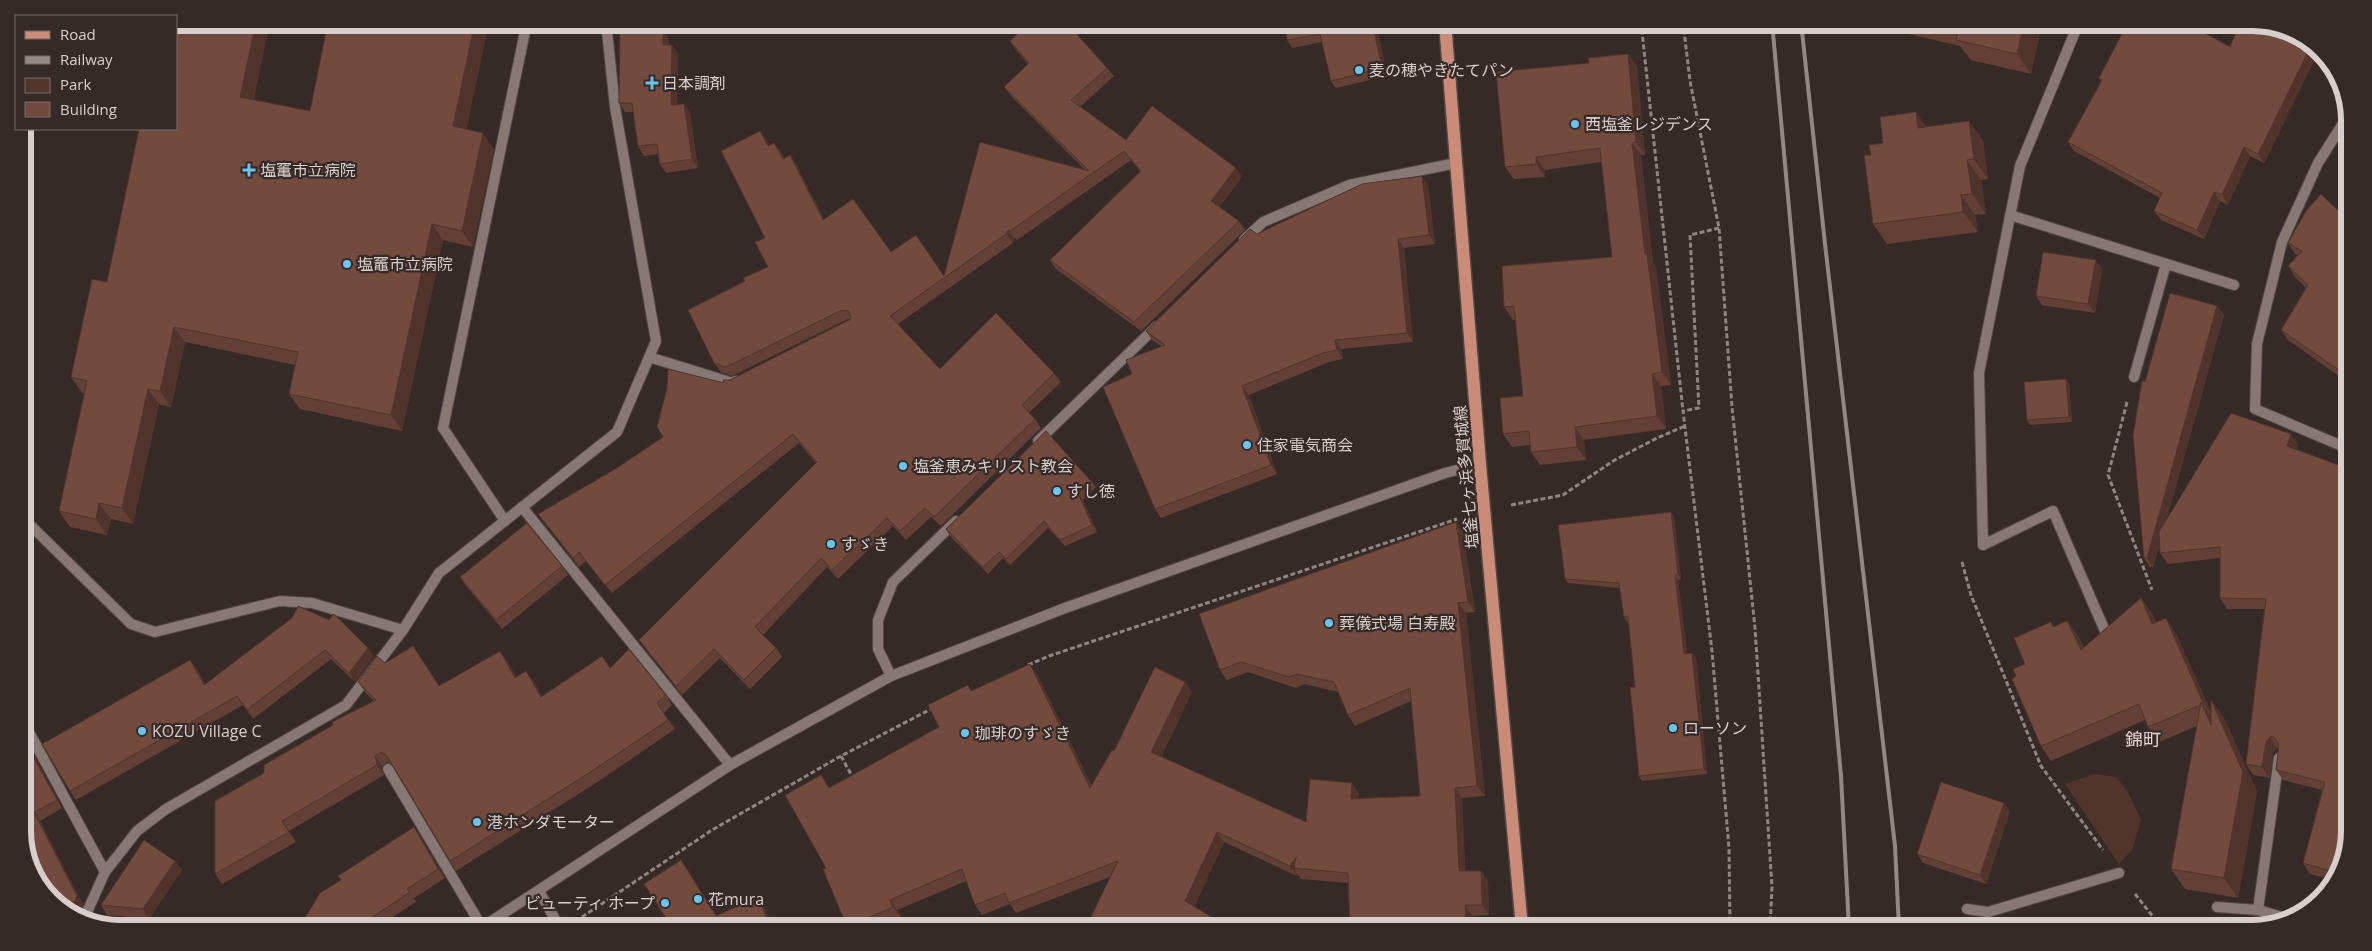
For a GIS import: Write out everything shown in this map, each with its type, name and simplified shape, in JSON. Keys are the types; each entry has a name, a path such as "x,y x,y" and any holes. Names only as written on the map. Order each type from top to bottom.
{"main road":[{"name":"塩釜七ヶ浜多賀城線","path":"1445,31 1480,464 1521,920"}],"street":[{"path":"505,522 443,428 525,31"},
{"path":"87,913 105,872 137,831 166,809 346,705 403,630 439,573 617,432 656,341 615,107 607,31"},
{"path":"2075,31 2020,166 1979,373 1983,545 2052,511 2105,631"},
{"path":"2341,127 2318,163 2282,242 2257,344 2255,409 2341,446"},
{"path":"1234,250 1262,222 1349,185 1456,163"},
{"path":"2010,215 2234,285"},
{"path":"2134,377 2166,264"},
{"path":"1028,451 1163,319"},
{"path":"649,357 733,383 750,375"},
{"path":"494,920 730,765 891,676 1074,604 1445,472 1480,464"},
{"path":"522,507 730,765"},
{"path":"891,676 878,649 878,620 894,582 964,513"},
{"path":"31,526 131,624 155,632 280,601 312,603 403,630"},
{"path":"31,737 105,872"},
{"path":"2258,910 2280,754"},
{"path":"388,770 476,920"},
{"path":"1967,909 1988,912 2119,873"},
{"path":"539,891 555,920"},
{"path":"2217,908 2258,910 2278,916"}],"path":[{"path":"1642,31 1683,411 1712,651 1729,848 1730,920"},
{"path":"1685,31 1690,81 1719,228 1732,407 1755,628 1772,886 1770,920"},
{"path":"1683,411 1698,408 1690,235 1719,228"},
{"path":"2134,377 2108,475 2152,590"},
{"path":"1024,667 1049,656 1485,510 1563,495 1613,461 1685,426"},
{"path":"1983,545 1960,557 1971,595 2041,766 2156,920"},
{"path":"582,918 712,830 841,756 938,706"},
{"path":"841,756 854,780"}],"green space":[{"path":"2094,774 2116,777 2128,792 2141,820 2132,850 2119,864 2065,784"}],"building":[{"name":"塩竈市立病院","path":"178,31 254,31 240,97 310,111 326,31 473,31 453,126 483,133 462,231 432,224 391,415 289,394 298,352 174,327 160,391 148,389 122,508 99,503 96,519 59,511 87,381 71,377 92,279 107,282 139,130 178,130"},
{"path":"620,31 663,31 663,45 672,45 671,105 684,104 692,159 660,164 657,144 638,146 632,103 619,103"},
{"path":"1021,31 1074,31 1107,68 1071,100 1126,140 1152,106 1236,168 1211,201 1239,221 1134,322 1050,260 1141,171 1124,151 1010,231 1008,230 1006,234 890,316 940,369 996,313 1054,373 1022,405 1035,419 934,517 925,508 900,531 887,518 832,570 821,558 755,627 776,648 744,680 714,649 676,686 639,640 817,462 793,434 605,585 579,552 573,558 538,514 617,468 663,437 657,427 667,388 668,369 724,383 723,380 730,380 851,319 849,311 842,310 726,367 714,363 688,310 745,281 743,278 768,267 755,242 765,238 721,151 760,131 768,146 774,143 783,159 790,155 823,220 853,199 891,252 916,235 944,276 980,142 1089,171 1004,87 1029,63 1010,41"},
{"path":"1285,31 1374,31 1382,68 1331,81 1320,34 1287,40"},
{"path":"1958,31 2022,31 2017,54 1956,40"},
{"path":"2123,31 2201,31 2230,47 2236,31 2258,31 2291,40 2299,45 2298,48 2308,52 2258,154 2244,147 2222,195 2214,192 2197,230 2154,211 2162,193 2068,142 2102,80 2099,78"},
{"path":"1628,54 1636,142 1632,143 1645,254 1647,254 1662,372 1652,374 1657,416 1575,427 1577,447 1531,452 1529,431 1503,434 1500,398 1523,396 1514,306 1504,307 1502,266 1612,257 1600,148 1536,157 1536,164 1505,167 1496,72 1589,63 1588,58"},
{"path":"1916,112 1918,128 1969,121 1974,159 1967,160 1972,194 1961,195 1963,212 1873,224 1864,155 1871,155 1869,145 1883,143 1880,117"},
{"path":"1422,176 1429,235 1398,239 1407,333 1335,340 1337,350 1323,353 1242,386 1271,465 1155,509 1103,387 1132,374 1126,360 1165,345 1146,331 1250,229 1257,234 1362,184"},
{"path":"2321,194 2341,213 2341,371 2281,330 2308,285 2288,266 2302,251 2288,243 2306,211"},
{"path":"2043,252 2096,260 2088,304 2036,296"},
{"path":"2170,293 2217,306 2147,558 2144,558 2133,435 2142,381 2145,382"},
{"path":"2066,379 2069,417 2027,420 2024,382"},
{"path":"2231,413 2291,434 2287,446 2341,466 2341,831 2338,854 2331,871 2303,863 2325,782 2276,770 2279,744 2274,737 2270,737 2266,742 2262,767 2246,764 2266,599 2220,598 2220,547 2160,553 2159,532"},
{"path":"1046,431 1091,481 1078,493 1092,525 1060,540 1044,521 1006,559 999,552 983,567 946,529"},
{"path":"1671,512 1678,574 1675,575 1684,654 1692,653 1704,769 1639,776 1630,687 1635,687 1628,616 1624,617 1619,583 1565,579 1558,525"},
{"path":"1456,522 1468,602 1458,603 1477,786 1455,788 1459,871 1481,871 1482,905 1465,905 1466,920 1350,920 1348,873 1294,868 1296,857 1290,866 1217,832 1185,901 1217,920 1089,920 1118,861 1009,903 1005,893 975,905 962,869 890,900 893,907 863,920 844,920 823,869 826,868 785,795 821,775 829,788 939,727 928,705 968,685 971,691 1030,664 1090,788 1112,750 1114,751 1155,667 1185,682 1151,752 1306,822 1310,779 1352,783 1351,799 1420,796 1410,688 1348,715 1334,682 1297,674 1289,677 1241,662 1220,670 1199,614"},
{"path":"527,523 562,566 496,620 460,577"},
{"path":"2141,598 2152,624 2166,618 2203,703 2201,702 2200,705 2148,727 2139,704 2041,746 2012,679 2016,676 2013,669 2025,664 2014,638 2051,622 2053,627 2067,621 2081,650"},
{"path":"298,606 329,620 334,614 368,648 349,673 325,650 247,710 237,696 70,791 42,744 190,660 204,685 292,618"},
{"path":"413,646 439,686 500,651 515,678 526,671 541,697 602,656 610,668 629,649 666,695 657,703 668,720 592,771 450,861 387,756 381,752 375,756 377,765 282,821 289,832 215,874 215,801 264,773 264,765 333,725 332,722 376,700 358,682 377,656 385,663"},
{"path":"2211,700 2243,772 2224,878 2171,869 2201,702 2211,725"},
{"path":"31,753 57,800 34,812 77,896 74,903 68,902 57,894 43,875 34,854 31,837"},
{"path":"1941,782 2004,803 1980,875 1917,854"},
{"path":"414,827 438,869 407,889 410,892 368,920 304,920 320,893 341,880 338,876"},
{"path":"144,840 175,861 143,909 101,905"},
{"path":"681,860 716,916 758,897 768,920 667,920 644,884"}],"railway":[{"path":"1773,31 1841,776 1849,920"},
{"path":"1802,31 1895,846 1899,920"}],"place":[{"name":"麦の穂やきたてパン","path":"1359,70"},
{"name":"日本調剤","path":"652,83"},
{"name":"西塩釜レジデンス","path":"1575,124"},
{"name":"塩竃市立病院","path":"249,170"},
{"name":"塩竈市立病院","path":"347,264"},
{"name":"住家電気商会","path":"1247,445"},
{"name":"塩釜恵みキリスト教会","path":"903,466"},
{"name":"すし徳","path":"1057,491"},
{"name":"すゞき","path":"831,544"},
{"name":"葬儀式場 白寿殿","path":"1329,623"},
{"name":"ローソン","path":"1673,728"},
{"name":"KOZU Village C","path":"142,731"},
{"name":"珈琲のすゞき","path":"965,733"},
{"name":"港ホンダモーター","path":"477,822"},
{"name":"花mura","path":"698,899"},
{"name":"ビューティ ホープ","path":"665,903"}],"district":[{"name":"錦町","path":"2143,740"}]}
